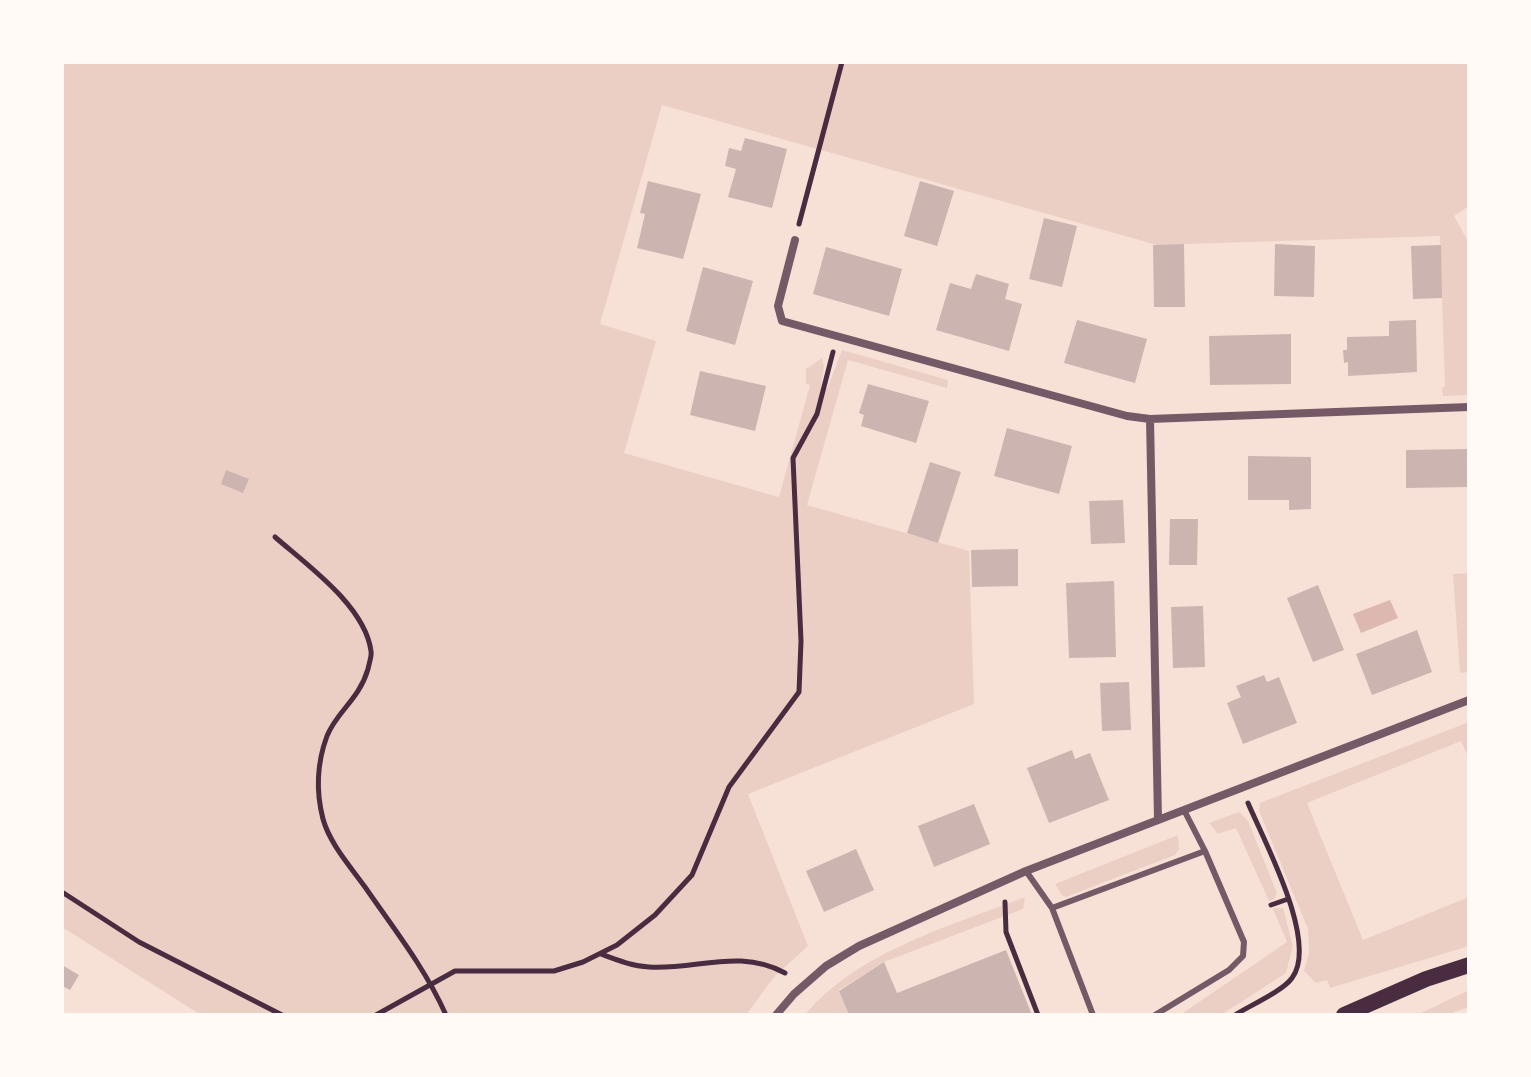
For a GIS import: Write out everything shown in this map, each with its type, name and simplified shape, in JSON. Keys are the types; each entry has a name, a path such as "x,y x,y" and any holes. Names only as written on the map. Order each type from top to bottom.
{"main road":[{"path":"1344,1015 1426,979 1469,965"}],"street":[{"path":"795,240 778,306 782,321 1127,416 1150,419 1469,407"},
{"path":"1150,419 1158,819"},
{"path":"776,1015 826,966 859,946 1026,871 1469,700"}],"lane":[{"path":"1155,1015 1229,970 1243,956 1244,942 1184,810"},
{"path":"1052,908 1205,851"},
{"path":"1026,871 1052,908 1093,1015"}],"path":[{"path":"795,240 842,62"},
{"path":"376,1015 455,971 554,971 583,962 617,945 655,915 692,875 729,787 799,692 801,641 793,458 817,414 837,336"},
{"path":"275,537 332,586 360,621 372,653 362,688 328,734 319,769 318,794 324,822 337,848 431,982 446,1015"},
{"path":"1235,1015 1291,981 1297,969 1300,942 1295,916 1247,803"},
{"path":"62,892 139,942 282,1015"},
{"path":"1271,905 1288,899"},
{"path":"1005,901 1006,932 1038,1015"},
{"path":"600,953 626,963 651,967 742,959 767,963 785,973"}],"shaded area":[{"path":"62,62 1469,62 1469,206 1454,216 1469,243 1469,395 1443,396 1440,236 1157,245 662,105 600,324 656,341 624,453 779,497 810,385 806,384 806,369 822,358 821,387 827,389 842,350 948,380 947,388 848,360 807,505 969,551 974,704 748,794 808,946 774,977 746,1015 201,1015 62,927"},
{"path":"1469,573 1469,672 1460,673 1453,574"},
{"path":"1390,600 1398,618 1361,633 1353,614"},
{"path":"1469,722 1469,759 1461,741 1307,803 1363,940 1469,897 1469,946 1330,988 1327,980 1316,983 1304,971 1309,953 1308,929 1259,811 1260,803"},
{"path":"1239,812 1248,821 1277,893 1269,901 1236,828 1218,834 1209,823"},
{"path":"1178,835 1179,849 1175,855 1066,897 1055,884"},
{"path":"1025,897 1023,909 884,962 839,990 848,1013 805,1015 826,993 878,958 936,930"},
{"path":"1274,908 1283,908 1293,946 1286,973 1221,1015 1180,1015 1287,942"},
{"path":"1469,990 1469,1007 1446,1015 1417,1015"}],"building":[{"path":"745,138 787,149 772,208 728,197 736,169 725,166 729,148 741,151"},
{"path":"648,181 701,194 683,259 637,248 645,214 640,213"},
{"path":"920,181 954,191 937,246 904,236"},
{"path":"1044,218 1077,226 1062,287 1029,279"},
{"path":"1184,244 1185,307 1154,307 1153,245"},
{"path":"1275,244 1315,246 1314,297 1274,296"},
{"path":"1441,245 1442,298 1413,299 1411,246"},
{"path":"826,247 902,269 889,316 813,294"},
{"path":"703,267 753,281 735,345 686,331"},
{"path":"976,274 1009,284 1005,299 1022,304 1009,351 936,330 950,283 971,289"},
{"path":"1077,320 1147,339 1135,383 1064,363"},
{"path":"1416,320 1417,372 1348,376 1348,362 1344,363 1343,350 1347,350 1347,337 1389,336 1389,321"},
{"path":"1291,334 1291,384 1210,385 1209,336"},
{"path":"700,371 766,386 755,431 690,415"},
{"path":"868,384 929,401 916,443 861,426 864,415 859,413"},
{"path":"1007,428 1072,446 1059,494 994,476"},
{"path":"1469,449 1469,487 1406,488 1406,450"},
{"path":"1248,456 1311,457 1311,509 1289,510 1289,500 1248,500"},
{"path":"930,462 961,472 938,543 907,533"},
{"path":"226,470 249,479 243,493 221,484"},
{"path":"1123,500 1125,543 1091,544 1089,501"},
{"path":"1170,519 1198,519 1197,565 1169,565"},
{"path":"1018,549 1018,586 972,587 971,550"},
{"path":"1114,581 1116,657 1069,658 1066,583"},
{"path":"1318,585 1344,650 1313,662 1287,598"},
{"path":"1203,606 1205,667 1173,668 1171,607"},
{"path":"1417,630 1432,672 1372,695 1356,654"},
{"path":"1264,675 1267,682 1279,677 1297,723 1243,744 1227,703 1241,697 1236,686"},
{"path":"1129,682 1131,730 1102,731 1100,683"},
{"path":"1072,750 1075,759 1090,753 1109,800 1049,823 1027,768"},
{"path":"974,804 990,844 934,867 918,826"},
{"path":"856,849 874,890 824,912 806,871"},
{"path":"1006,950 1032,1015 849,1015 839,991 884,962 897,993"},
{"path":"62,965 79,975 70,990 62,986"}]}
